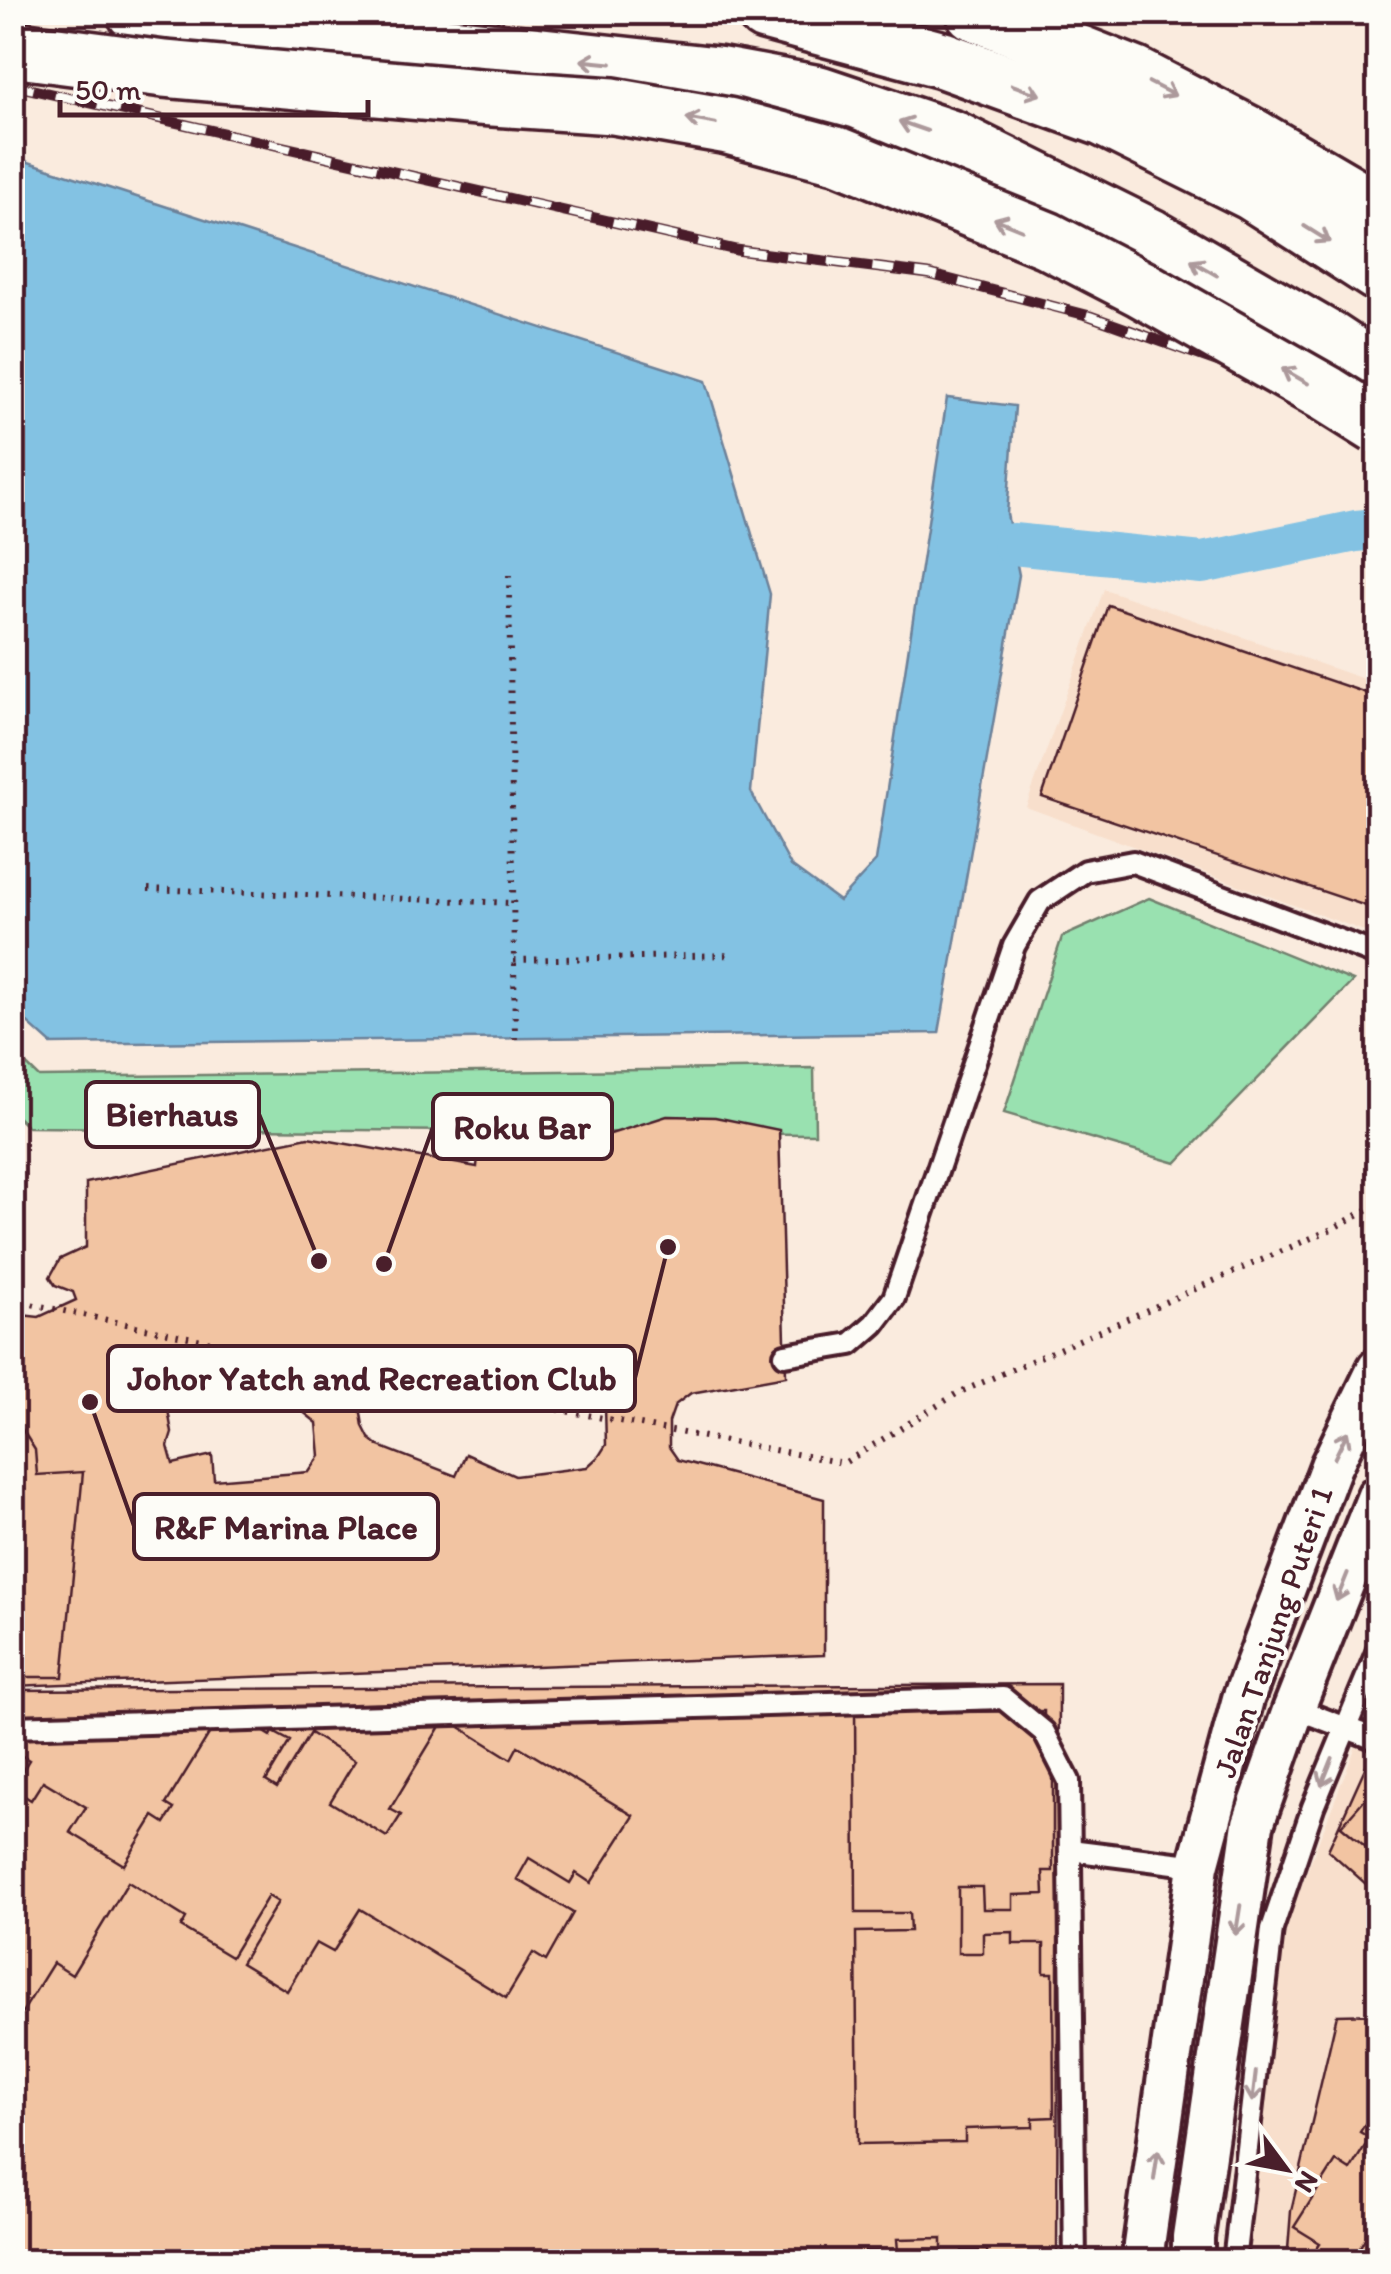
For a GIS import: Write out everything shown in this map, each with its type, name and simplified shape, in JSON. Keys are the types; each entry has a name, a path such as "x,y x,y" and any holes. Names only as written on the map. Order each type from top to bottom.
{"highway":[{"path":"134,12 717,75 819,94 953,139 1151,238 1328,339 1378,372"},
{"path":"765,12 944,60 1103,118 1252,192 1378,273"},
{"path":"974,12 1134,75 1248,134 1378,210"},
{"path":"16,49 219,74 613,106 728,126 840,156 1047,240 1142,288 1378,426"}],"street":[{"name":"Jalan Tanjung Puteri 1","path":"1145,2262 1144,2245 1198,1866 1243,1699 1331,1466 1378,1368"},
{"name":"Jalan Tanjung Puteri 1","path":"1194,2262 1193,2237 1253,1824 1378,1496"}],"lane":[{"path":"785,1354 851,1344 874,1324 894,1298 1014,946 1040,901 1084,871 1132,862 1378,955"},
{"path":"1234,2262 1272,1929 1313,1807 1378,1650"},
{"path":"12,1727 1004,1698 1044,1732 1069,1781 1075,2262"},
{"path":"1294,1708 1378,1740"},
{"path":"1070,1850 1198,1866"}],"path":[{"path":"509,575 516,1038"},
{"path":"148,889 514,903"},
{"path":"514,960 732,954"},
{"path":"12,1300 336,1368 844,1463 958,1393 1332,1229 1378,1204"}],"shaded area":[{"path":"1104,589 1378,684 1378,936 1026,807"},
{"path":"1378,1690 1378,2261 1227,2262 1286,1925"}],"green space":[{"path":"1149,898 1353,981 1176,1163 1004,1113 1062,937"},
{"path":"12,1051 39,1077 814,1068 815,1134 28,1127 13,1113"}],"water":[{"path":"13,157 706,381 770,594 751,792 791,866 839,901 876,861 947,398 1015,406 1007,514 1019,575 939,1033 51,1044 13,1010"}],"building":[{"path":"1108,605 1378,697 1378,910 1042,797"},
{"path":"667,1116 715,1117 779,1130 786,1376 691,1393 675,1405 669,1422 669,1447 678,1460 824,1499 824,1655 12,1686 12,1314 39,1317 76,1300 73,1292 55,1285 50,1277 60,1259 86,1247 86,1183 308,1137 477,1167 479,1144 532,1159","holes":["565,1360 577,1365 605,1406 606,1445 587,1467 515,1476 466,1454 456,1476 379,1446 363,1426 364,1398 380,1385","182,1389 287,1399 317,1423 320,1456 309,1472 214,1480 212,1455 173,1464 168,1446 172,1433 166,1398"]},
{"path":"12,1421 35,1450 37,1475 83,1472 63,1677 12,1677"},
{"path":"1059,1684 1057,2262 12,2262 12,1690"},
{"path":"955,1693 956,1712 1044,1711 1044,1732 1053,1732 1053,1871 1043,1871 1044,1894 1013,1895 1013,1909 983,1909 982,1887 958,1887 958,1953 983,1953 983,1933 1013,1932 1013,1944 1044,1944 1044,1973 1053,1973 1054,2117 1033,2118 1033,2127 965,2129 965,2142 858,2144 856,1932 910,1931 909,1913 856,1913 855,1701"},
{"path":"225,1708 271,1736 273,1732 290,1741 266,1781 277,1788 310,1733 355,1761 330,1802 387,1837 401,1815 390,1809 445,1718 511,1759 518,1746 634,1816 591,1883 576,1873 570,1883 529,1858 517,1879 573,1913 546,1961 533,1953 506,1998 360,1909 333,1952 316,1943 287,1991 241,1963 278,1902 268,1896 231,1957 181,1927 186,1918 128,1882 72,1975 53,1963 20,2016 12,2011 12,1788 31,1800 43,1781 86,1807 70,1832 124,1865 154,1816 165,1823 174,1809 166,1804"},
{"path":"1378,1739 1378,1895 1328,1850"},
{"path":"12,1750 29,1760 12,1788"},
{"path":"1378,1784 1378,1857 1341,1826"},
{"path":"1378,2014 1378,2262 1287,2262 1291,2211 1337,2015"},
{"path":"1378,2103 1378,2236 1370,2230 1351,2262 1333,2262 1315,2250 1320,2243 1294,2227 1336,2161 1350,2170 1370,2138 1360,2132"},
{"path":"1378,2236 1378,2262 1361,2262"},
{"path":"942,2238 942,2262 865,2262 865,2251 898,2251 897,2239"},
{"path":"962,2250 987,2250 988,2262 962,2262"}],"waterway":[{"path":"1013,544 1202,563 1378,529"}],"railway":[{"path":"12,85 736,250 929,274 1090,316 1378,419"}],"place":[{"name":"Johor Yatch and Recreation Club","path":"668,1247"},
{"name":"Bierhaus","path":"319,1261"},
{"name":"Roku Bar","path":"384,1264"},
{"name":"R&F Marina Place","path":"90,1402"}]}
